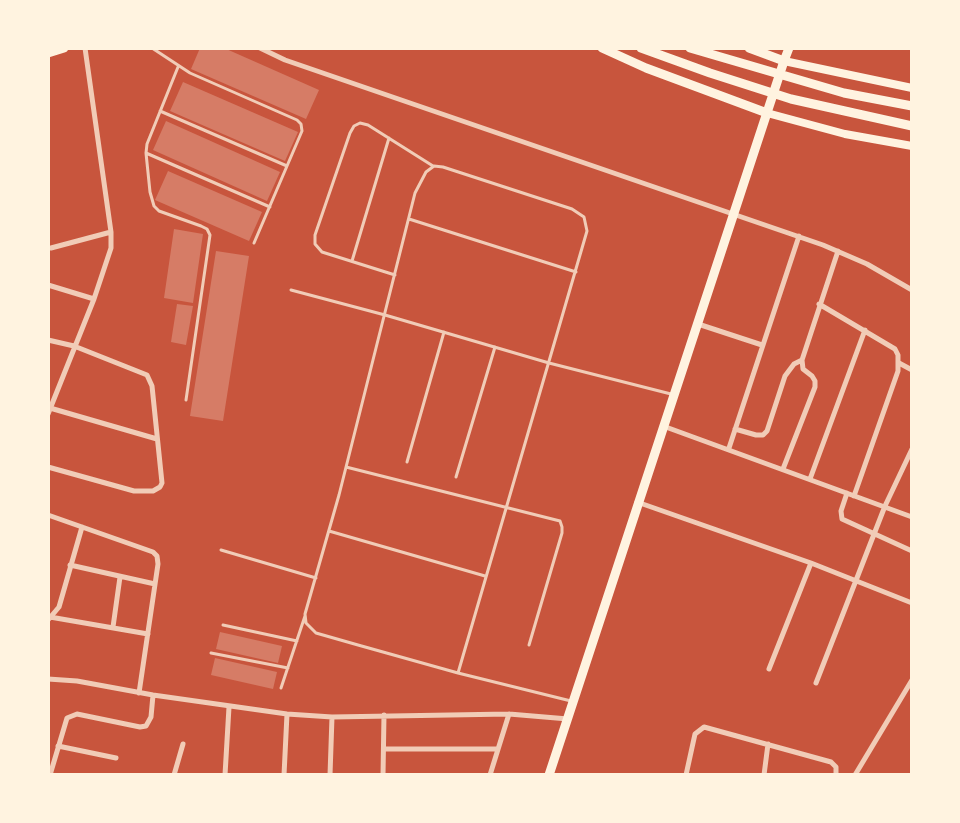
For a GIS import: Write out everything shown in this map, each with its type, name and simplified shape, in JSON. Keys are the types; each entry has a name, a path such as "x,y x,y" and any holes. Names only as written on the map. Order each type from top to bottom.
{"main road":[{"path":"48,53 64,48"},
{"path":"602,48 646,68 767,113 845,134 912,146"},
{"path":"641,48 791,99 912,126"},
{"path":"690,48 844,93 912,106"},
{"path":"749,48 784,61 912,88"},
{"path":"549,775 789,48"}],"street":[{"path":"85,48 111,232 111,248 94,299 50,400 49,411 157,439"},
{"path":"260,48 285,60 838,251 867,264 912,291"},
{"path":"51,248 111,232"},
{"path":"729,448 799,237"},
{"path":"783,470 815,387 815,381 803,369 802,360 838,251"},
{"path":"48,285 94,299"},
{"path":"819,304 895,349 899,363 854,496"},
{"path":"698,324 762,345"},
{"path":"810,479 865,330"},
{"path":"48,340 74,346 147,375 152,386 162,483 160,488 153,491 134,491 48,467"},
{"path":"735,429 763,435 767,430 785,376 794,364 802,360"},
{"path":"899,363 912,370"},
{"path":"663,425 912,517"},
{"path":"816,683 885,506 912,449"},
{"path":"847,493 842,519 912,551"},
{"path":"638,502 811,563 912,603"},
{"path":"48,515 153,552 157,556 158,564 139,693"},
{"path":"49,618 59,607 82,527"},
{"path":"769,669 811,563"},
{"path":"70,565 155,584"},
{"path":"113,627 120,577"},
{"path":"49,618 148,634"},
{"path":"48,679 77,681 139,693 287,714 332,717 509,714 568,719"},
{"path":"855,775 912,680"},
{"path":"50,775 67,718 72,715 140,727 146,726 151,717 153,695"},
{"path":"225,775 229,707"},
{"path":"284,775 287,714"},
{"path":"490,775 509,714"},
{"path":"383,775 384,715"},
{"path":"330,775 332,717"},
{"path":"686,775 695,734 704,727 831,762 836,767 836,775"},
{"path":"174,775 183,744"},
{"path":"764,775 768,744"},
{"path":"58,746 116,758"},
{"path":"384,750 498,749"}],"lane":[{"path":"152,48 178,66 297,120 301,124 302,130 254,243"},
{"path":"178,66 147,144 146,153 150,192 154,206 159,211 207,229 210,235 186,400"},
{"path":"160,111 287,166"},
{"path":"395,275 322,252 315,244 315,236 350,133 354,126 360,123 368,125 434,166 572,209 584,217 587,231 576,272 458,672"},
{"path":"352,261 389,138"},
{"path":"146,153 270,207"},
{"path":"281,688 329,531 408,219 420,181 434,166"},
{"path":"408,219 576,272"},
{"path":"291,290 549,363 673,395"},
{"path":"407,462 444,332"},
{"path":"456,477 495,347"},
{"path":"346,467 560,521 562,526 529,645"},
{"path":"329,531 486,576"},
{"path":"221,550 316,578"},
{"path":"305,614 306,623 316,633 573,701"},
{"path":"223,625 297,641"},
{"path":"211,653 288,668"}],"building":[{"path":"200,48 224,48 319,90 306,119 191,69"},
{"path":"183,82 298,132 285,161 170,111"},
{"path":"166,121 280,172 267,201 153,150"},
{"path":"168,171 262,212 249,241 155,200"},
{"path":"174,229 203,234 193,303 164,298"},
{"path":"216,251 249,256 223,421 190,416"},
{"path":"177,304 193,306 186,345 171,342"},
{"path":"220,632 282,646 278,663 216,649"},
{"path":"215,658 277,672 273,689 211,675"}]}
